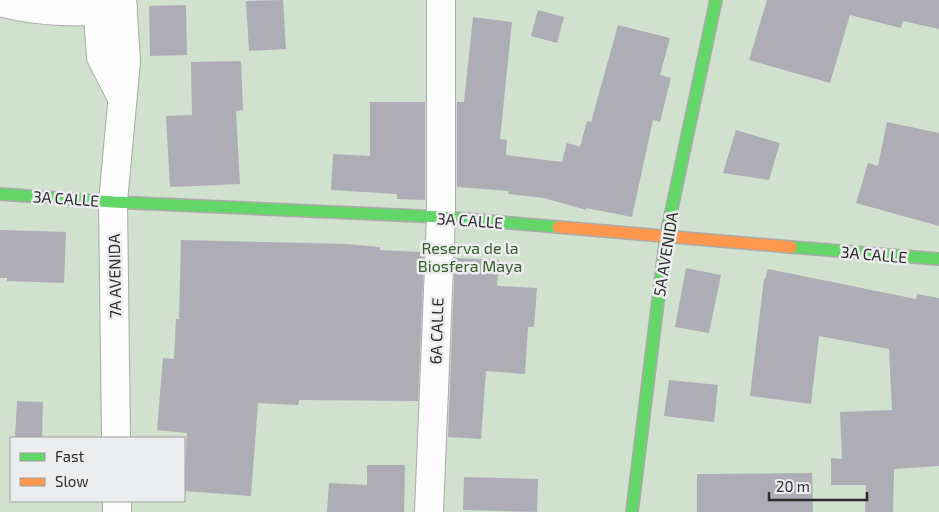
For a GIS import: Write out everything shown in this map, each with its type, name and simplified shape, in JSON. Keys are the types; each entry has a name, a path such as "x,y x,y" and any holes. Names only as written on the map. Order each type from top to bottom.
{"street":[{"name":"6A CALLE","path":"429,512 441,217 441,0"},
{"name":"5A AVENIDA","path":"632,512 666,236 716,0"},
{"path":"0,2 19,8 110,5"},
{"name":"7A AVENIDA","path":"110,5 101,57 122,98 113,202 116,437"},
{"name":"3A CALLE","path":"0,194 113,202 441,217 939,260"}],"green space":[{"name":"Reserva de la Biosfera Maya","path":"0,0 939,0 939,512 0,512"}],"building":[{"path":"283,0 286,49 249,51 246,1"},
{"path":"767,0 939,0 939,29 903,21 901,28 850,15 830,83 749,60"},
{"path":"186,5 187,55 150,56 149,6"},
{"path":"538,10 564,17 557,43 531,36"},
{"path":"473,17 512,22 500,139 507,140 506,155 562,162 567,143 580,147 587,121 591,122 618,25 670,38 660,75 671,78 660,122 653,120 632,217 586,208 586,210 544,198 508,194 509,191 457,187 457,102 464,102"},
{"path":"241,61 243,110 236,111 240,184 170,187 166,116 192,115 191,62"},
{"path":"370,102 425,102 425,200 397,199 397,194 331,190 333,154 370,156"},
{"path":"887,122 939,133 939,226 856,203 868,163 878,166"},
{"path":"736,130 780,143 769,180 723,173"},
{"path":"0,230 66,232 64,283 7,281 7,278 0,278"},
{"path":"181,240 347,244 380,247 380,250 421,252 420,256 424,256 418,401 299,400 298,405 258,403 251,496 185,491 187,433 157,430 163,358 174,359 176,319 179,319"},
{"path":"455,258 499,260 497,286 537,288 534,327 528,327 525,374 486,371 481,439 448,437"},
{"path":"686,268 721,275 709,333 675,327"},
{"path":"768,269 916,299 917,294 939,298 939,466 894,469 893,512 865,512 866,485 831,485 831,458 842,459 840,412 892,410 889,349 819,336 811,404 750,396 764,279"},
{"path":"669,380 718,385 714,422 664,416"},
{"path":"17,401 43,402 42,437 15,437"},
{"path":"367,465 405,465 404,512 327,512 329,483 367,485"},
{"path":"812,473 813,512 697,512 697,474"},
{"path":"464,477 538,479 537,512 463,510"}],"traffic: fast":[{"path":"632,512 666,236 716,0"},
{"path":"0,194 113,202 441,217 558,227"},
{"path":"791,247 939,259"}],"traffic: slow":[{"path":"558,227 791,247"}]}
